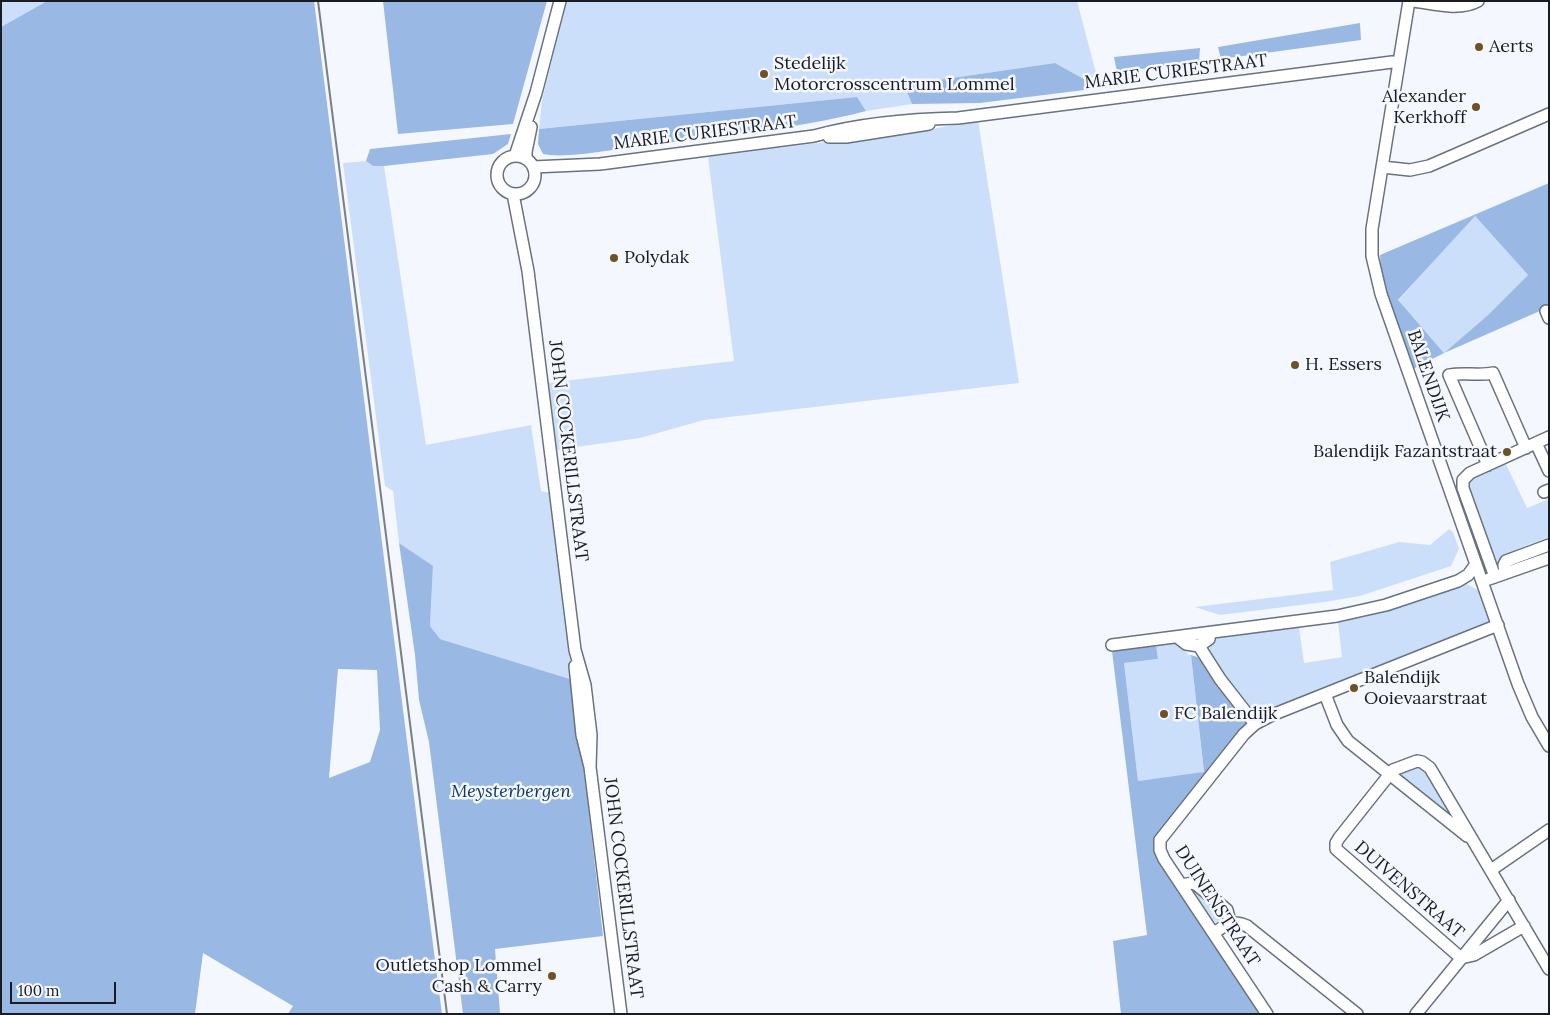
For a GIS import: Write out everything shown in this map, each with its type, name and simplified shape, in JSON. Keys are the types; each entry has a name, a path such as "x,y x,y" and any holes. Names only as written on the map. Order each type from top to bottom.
{"street":[{"path":"528,165 504,161 500,165 497,177 502,188 518,194 529,190 528,165 526,152 536,93 560,1"},
{"name":"BALENDIJK","path":"1409,1 1372,229 1374,268 1381,294 1518,684 1532,717 1549,746"},
{"path":"1414,1 1462,6 1472,5 1478,1"},
{"name":"MARIE CURIESTRAAT","path":"528,165 600,164 814,136 845,128 911,120 958,118 1392,62 1399,63"},
{"path":"1382,167 1410,170 1429,166 1549,114"},
{"name":"JOHN COCKERILLSTRAAT","path":"518,194 575,650 586,694 591,736 590,767 621,1014"},
{"path":"1488,465 1449,375 1493,373 1531,445 1549,471"},
{"path":"1500,575 1463,488 1463,480 1470,473 1549,437"},
{"path":"1446,480 1463,480"},
{"path":"1500,575 1506,561 1549,544"},
{"path":"1482,582 1549,558"},
{"path":"1112,645 1312,620 1386,605 1458,581 1468,575 1476,564"},
{"name":"DUINENSTRAAT","path":"1268,1014 1160,850 1160,840 1244,734 1255,724 1272,715 1498,625"},
{"path":"1177,637 1186,644 1199,646 1209,639 1210,633"},
{"path":"1199,646 1215,672 1255,724"},
{"path":"1326,694 1337,725 1348,741 1473,841"},
{"path":"1390,774 1393,770 1412,762 1417,761 1426,765 1549,969"},
{"name":"DUIVENSTRAAT","path":"1390,774 1339,838 1336,843 1336,849 1461,958"},
{"path":"1491,870 1549,830"},
{"path":"1182,885 1192,883 1197,885 1227,910 1230,922"},
{"path":"1416,1014 1508,900"},
{"path":"1214,933 1230,922 1237,922 1247,926 1357,1014"},
{"path":"1461,958 1474,955 1524,926"}],"shaded area":[{"path":"1,1 47,1 1,27"},
{"name":"Stedelijk Motorcrosscentrum Lommel","path":"567,1 1077,1 1100,88 1055,63 904,85 912,104 866,111 857,97 539,129 542,100"},
{"path":"978,120 1019,383 704,420 640,438 556,450 547,383 734,361 708,157 826,142 850,143"},
{"path":"366,161 373,166 384,166 426,445 531,425 541,491 549,493 570,657 570,679 440,639 430,626 433,567 399,543 393,491 385,486 343,163"},
{"path":"1474,215 1528,275 1488,315 1444,353 1398,301"},
{"path":"1505,462 1527,508 1549,499 1549,537 1519,548 1507,557 1498,570 1467,487 1467,482 1470,478"},
{"path":"1449,529 1453,532 1459,549 1451,566 1360,596 1220,615 1195,607 1333,590 1330,562 1399,542 1430,545"},
{"path":"1467,584 1481,592 1490,623 1254,717 1208,654 1211,643 1220,637 1299,627 1304,663 1342,657 1338,622 1365,617"},
{"path":"1345,609 1345,611 1182,634 1182,629 1194,627"},
{"name":"FC Balendijk","path":"1177,642 1191,655 1204,773 1138,781 1124,663 1158,659 1156,645"},
{"path":"1412,766 1423,766 1457,821 1401,776 1402,772"},
{"path":"1193,887 1221,911 1224,916 1221,921 1215,922 1211,920 1191,890"}],"green space":[{"path":"47,1 314,1 442,1014 288,1014 293,1006 203,953 195,1014 1,1014 1,27","holes":["338,669 377,670 380,730 370,762 329,778"]},
{"path":"383,1 547,1 513,124 398,134"},
{"path":"1360,23 1361,40 1221,59 1218,47"},
{"path":"1200,48 1199,62 1117,72 1114,57"},
{"path":"1055,63 1100,88 980,103 912,104 904,85"},
{"path":"857,97 866,111 783,128 564,155 543,154 538,144 539,129"},
{"path":"511,134 508,144 493,154 384,166 373,166 366,161 370,149"},
{"path":"1549,183 1549,307 1444,353 1413,369 1381,275 1380,255","holes":["1475,216 1528,275 1488,315 1444,353 1398,300"]},
{"name":"Meysterbergen","path":"399,543 433,566 430,626 440,639 570,679 584,769 603,936 495,949 500,1013 497,1014 463,1014 429,742 419,700 415,655"},
{"path":"1156,645 1158,659 1124,663 1138,781 1204,772 1191,655 1200,658 1248,720 1157,839 1264,1014 1121,1014 1113,941 1147,935 1112,651"}],"railway":[{"path":"318,1 447,1014"}],"place":[{"name":"Aerts","path":"1479,47"},
{"name":"Stedelijk Motorcrosscentrum Lommel","path":"764,74"},
{"name":"Alexander Kerkhoff","path":"1476,107"},
{"name":"Polydak","path":"614,258"},
{"name":"H. Essers","path":"1295,365"},
{"name":"Balendijk Fazantstraat","path":"1507,452"},
{"name":"Balendijk Ooievaarstraat","path":"1354,688"},
{"name":"FC Balendijk","path":"1164,714"},
{"name":"Outletshop Lommel Cash & Carry","path":"552,976"}]}
